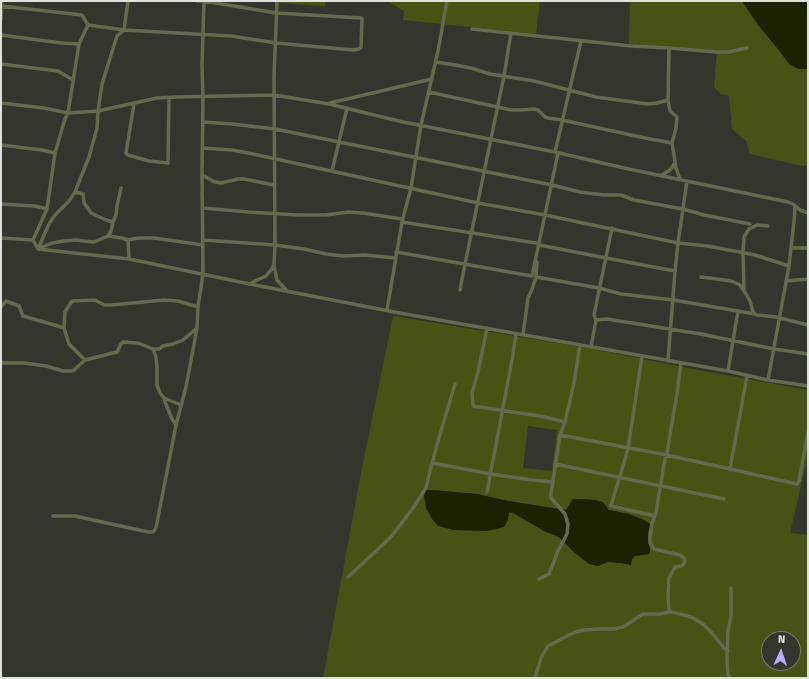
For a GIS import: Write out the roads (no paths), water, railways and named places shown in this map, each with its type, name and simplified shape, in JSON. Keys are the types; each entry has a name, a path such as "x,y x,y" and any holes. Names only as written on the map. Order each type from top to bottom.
{"street":[{"path":"1,18 2,1"},
{"path":"38,249 54,215 69,201 75,192 89,157 97,128 102,84 117,36 124,30 128,1"},
{"path":"88,25 124,30 231,36 276,43 353,50 361,47 362,18 276,13 197,1"},
{"path":"53,516 75,516 148,532 153,532 156,528 197,328 198,307 203,274 202,66 204,1"},
{"path":"277,1 274,76 274,265 277,280 287,291"},
{"path":"387,310 402,220 411,188 421,125 436,62 447,1"},
{"path":"2,6 82,15 88,25"},
{"path":"33,240 47,209 55,153 68,113 79,44 88,25"},
{"path":"472,29 632,46 716,52 728,52 747,48"},
{"path":"460,290 504,76 511,33"},
{"path":"1,35 79,44"},
{"path":"396,252 532,276 552,185 562,120 580,41"},
{"path":"670,48 668,100 670,111 677,117 672,143 675,163 680,179"},
{"path":"436,62 470,68 490,74 534,81 596,97 648,104 668,100"},
{"path":"1,64 58,71 74,80"},
{"path":"329,104 432,79"},
{"path":"429,92 511,110 534,109 538,110 545,117 672,143"},
{"path":"1,103 37,107 68,113 98,111 157,98 274,95 329,104 491,140 788,202 800,210 808,213"},
{"path":"134,104 126,153 128,155 149,161 168,163 169,98"},
{"path":"332,171 347,108"},
{"path":"203,122 274,129 339,141 580,192 604,195 621,195 634,200 750,224"},
{"path":"1,145 55,153"},
{"path":"202,148 232,150 478,202 678,242 743,253 789,266"},
{"path":"662,176 670,170 675,163"},
{"path":"202,175 220,183 244,179 274,185"},
{"path":"668,361 678,242 687,181"},
{"path":"108,236 116,215 121,188"},
{"path":"75,192 83,194 84,203 91,214 113,222"},
{"path":"1,204 35,206 47,209"},
{"path":"768,380 789,266 795,206"},
{"path":"203,208 275,214 326,215 348,212 363,213 537,244 675,271"},
{"path":"523,335 528,298 536,277 537,244 543,234 545,215"},
{"path":"744,290 744,237 749,229 757,225 768,226"},
{"path":"591,347 596,320 594,315 612,228"},
{"path":"38,249 64,241 75,240 94,242 108,236 128,240 138,238 154,238 203,246"},
{"path":"1,238 33,240"},
{"path":"33,240 38,249"},
{"path":"128,240 129,259"},
{"path":"203,240 275,245 343,256 364,255 395,258"},
{"path":"791,248 808,248"},
{"path":"38,249 129,259 387,310 768,380 808,386"},
{"path":"250,284 266,276 274,265"},
{"path":"536,277 599,288 621,294 673,300 738,312 776,317 808,325"},
{"path":"701,277 736,282 740,284 750,301 755,314"},
{"path":"786,281 808,279"},
{"path":"85,360 69,344 64,328 65,312 72,301 95,300 104,304 112,305 164,300 178,301 198,307"},
{"path":"1,307 6,301 19,306 22,316 64,328"},
{"path":"728,372 738,312"},
{"path":"596,320 607,319 670,329 808,354"},
{"path":"1,362 24,362 73,372 85,360 117,352 123,342 138,343 153,349 159,349 163,346 183,340 197,328"},
{"path":"488,328 472,393 473,406 540,416 565,422"},
{"path":"488,492 516,334"},
{"path":"539,579 549,574 558,551 567,534 568,524 564,514 551,498 551,494 560,435 565,422 574,383 580,345"},
{"path":"153,349 157,362 157,385 176,425"},
{"path":"642,356 628,448 611,506 655,516"},
{"path":"669,612 669,578 675,567 682,566 685,562 684,558 680,555 654,549 650,543 664,459 667,455 681,364"},
{"path":"730,468 747,376"},
{"path":"348,577 391,537 426,488 455,384"},
{"path":"164,398 181,405"},
{"path":"560,435 730,468 796,484 799,482 808,432"},
{"path":"432,463 491,474 552,482"},
{"path":"556,464 724,499"},
{"path":"730,678 728,675 727,664 728,630 731,616 731,588"},
{"path":"535,678 541,658 548,646 569,634 576,632 623,627 643,614 660,614 669,612 691,617 703,624 724,648 728,650"}]}
